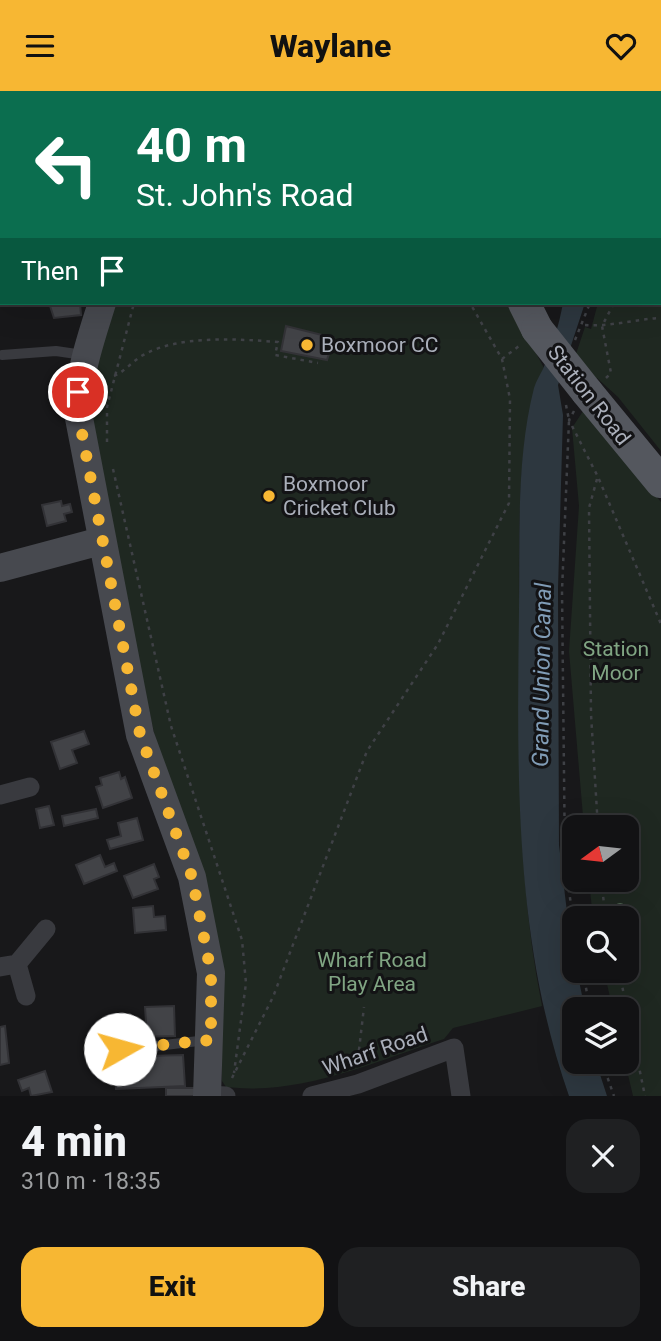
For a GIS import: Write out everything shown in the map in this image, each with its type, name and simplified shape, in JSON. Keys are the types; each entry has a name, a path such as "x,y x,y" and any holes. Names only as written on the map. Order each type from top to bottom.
{"main road":[{"name":"Station Road","path":"528,325 587,387 661,482"}],"street":[{"path":"101,305 84,355 78,392 79,418 140,734 192,877 211,973 213,1096"},
{"path":"0,568 101,541"},
{"path":"0,795 30,787"},
{"path":"26,996 8,965 47,929"},
{"name":"Wharf Road","path":"312,1096 358,1084 454,1048 461,1096"}],"lane":[{"path":"2,355 56,351 84,355"},
{"path":"97,1053 211,1040"}],"path":[{"path":"108,451 107,407 133,305"},
{"path":"111,463 171,726 242,940 246,983 233,1077 273,997 367,751 438,644 509,503 512,419 502,359 471,305"},
{"path":"573,343 584,324 589,305"},
{"path":"571,906 565,864 562,591 569,420 587,387 602,326 613,305"},
{"path":"584,324 602,326 631,319 661,318"},
{"path":"502,359 528,325"},
{"path":"114,376 143,355 166,347 196,342 278,342 275,355 318,363"},
{"path":"569,420 598,477 661,624"},
{"path":"597,815 591,714 589,508 598,477"},
{"path":"621,983 645,1096"},
{"path":"358,1084 356,1065 364,1007"},
{"path":"606,1074 614,1096"}],"green space":[{"name":"Wharf Road Play Area","path":"110,305 510,305 544,368 535,391 524,449 519,573 523,854 533,955 542,1006 453,1028 444,1039 364,1067 309,1082 281,1087 226,1087 222,1081 221,1040 112,540 88,389"},
{"path":"597,305 661,305 661,451 618,397 597,378 587,385 572,366 585,327 591,329"},
{"name":"Station Moor","path":"585,408 661,502 661,1096 633,1096 628,1074 639,1074 639,997 610,997 607,983 639,983 639,906 592,906 590,893 639,893 639,815 583,815 569,651 579,506 572,428"}],"water":[{"name":"Grand Union Canal","path":"563,305 584,305 558,385 563,415 558,589 559,845 562,893 565,893 566,906 562,906 562,983 579,983 582,997 562,997 562,1073 538,977 528,916 519,794 518,733 519,526 524,442 534,388 552,345"},
{"path":"562,1074 600,1074 607,1096 569,1096"}],"building":[{"path":"50,305 80,305 81,315 54,318"},
{"name":"Boxmoor CC","path":"286,326 334,338 327,360 281,351"},
{"path":"61,501 62,506 70,504 72,512 64,514 66,521 47,526 42,505"},
{"path":"84,731 89,744 72,750 77,763 60,769 51,742"},
{"path":"119,772 121,779 125,777 132,798 103,808 96,787 102,785 100,778"},
{"path":"49,806 54,825 40,828 36,809"},
{"path":"96,809 98,818 64,826 62,816"},
{"path":"137,818 143,840 110,849 107,840 121,836 118,823"},
{"path":"100,855 105,867 114,863 117,871 84,884 76,865"},
{"path":"154,864 159,877 154,879 158,889 133,898 124,876"},
{"path":"153,906 154,917 165,916 166,930 135,933 133,908"},
{"path":"174,1006 175,1036 136,1037 136,1022 146,1022 145,1007"},
{"path":"5,1026 9,1063 0,1065 0,1027"},
{"path":"183,1055 185,1086 116,1089 113,1057"},
{"path":"45,1071 52,1092 31,1096 29,1088 22,1091 18,1080"},
{"path":"166,1088 195,1088 195,1096 166,1096"}],"place":[{"name":"Boxmoor CC","path":"307,345"},
{"name":"Boxmoor Cricket Club","path":"269,496"}],"route":[{"path":"78,392 79,418 101,541 140,734 192,877 211,973 211,1040 120,1049"}]}
